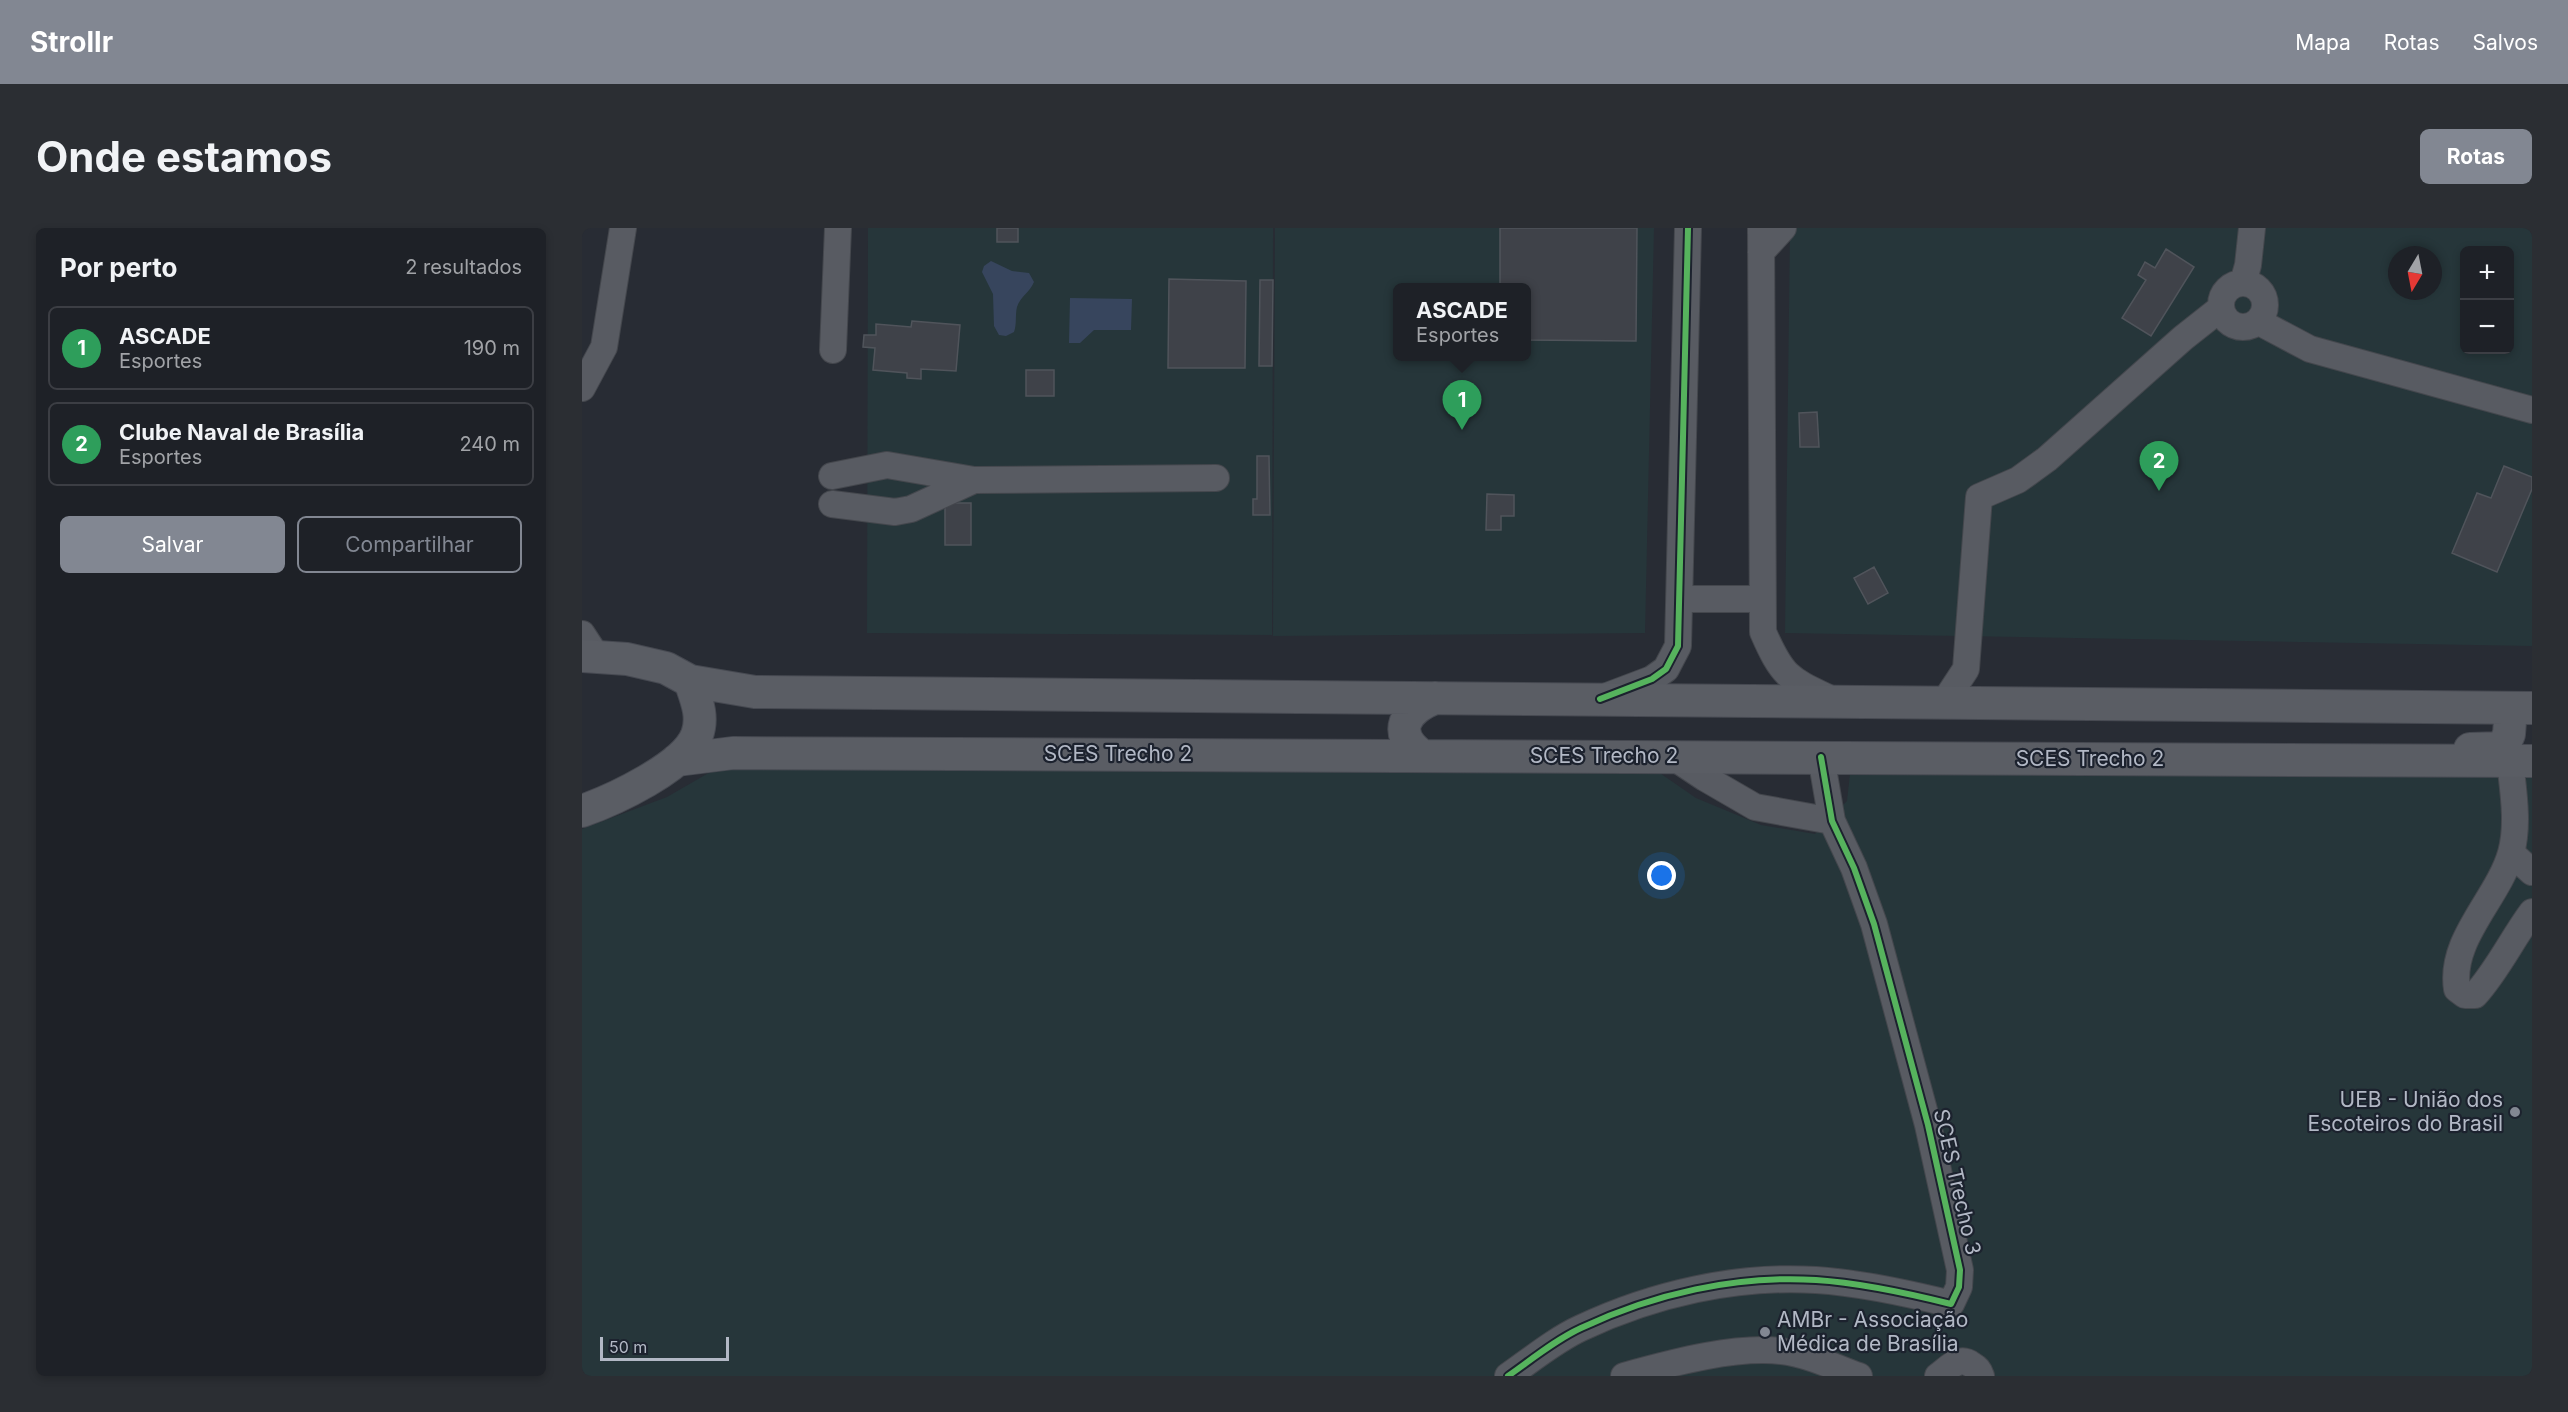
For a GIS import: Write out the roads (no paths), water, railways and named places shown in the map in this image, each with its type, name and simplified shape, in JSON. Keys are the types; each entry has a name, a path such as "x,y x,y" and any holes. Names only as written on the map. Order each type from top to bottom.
{"main road":[{"path":"587,649 666,668 690,681 755,692 2521,708 2503,748 2397,749 2384,760"},
{"path":"582,811 612,801 677,760 696,737 700,723 699,707 690,681"},
{"path":"1421,755 1408,745 1404,734 1405,722 1410,713 1422,703 1435,698"},
{"name":"SCES Trecho 2","path":"677,760 733,753 2521,761"}],"street":[{"path":"582,388 604,347 623,228"},
{"path":"833,350 838,228"},
{"path":"1600,699 1652,680 1666,669 1678,645 1681,599 1688,228"},
{"path":"1783,228 1761,240 1761,599 1763,632 1775,660 1791,680 1833,700"},
{"path":"2243,283 2250,256 2252,228"},
{"path":"2243,283 2254,285 2262,292 2266,302 2265,312 2259,322 2251,327 2241,328 2231,325 2224,318 2221,308 2226,290 2243,283"},
{"path":"1945,701 1966,669 1979,497 2018,480 2046,459 2183,338 2221,308"},
{"path":"2259,322 2310,349 2532,411"},
{"path":"832,476 886,465 974,480 1216,478"},
{"path":"832,504 895,512 911,509 974,480"},
{"path":"1681,599 1761,599"},
{"path":"1966,669 1982,702"},
{"path":"1672,756 1755,807 1832,821"},
{"name":"SCES Trecho 3","path":"1508,1376 1579,1329 1657,1298 1740,1281 1816,1280 1892,1290 1951,1304 1959,1287 1960,1270 1928,1125 1874,924 1854,867 1832,821 1821,757"},
{"path":"2521,761 2511,853 2462,952 2456,978 2457,989 2465,995 2475,995 2485,984 2532,912"},
{"path":"2511,853 2532,872"},
{"path":"1624,1376 1700,1356 1764,1351 1788,1352 1859,1376"},
{"path":"1938,1376 1958,1361 1967,1361 1979,1370 1981,1376"}],"water":[{"path":"991,261 1012,271 1029,273 1034,282 1017,307 1014,332 1006,336 999,335 994,326 993,294 982,272 984,266"},
{"path":"1070,298 1132,299 1131,330 1094,330 1080,343 1069,343"}],"place":[{"name":"ASCADE","path":"1462,430"},
{"name":"Clube Naval de Brasília","path":"2159,491"},
{"name":"UEB - União dos Escoteiros do Brasil","path":"2515,1112"},
{"name":"AMBr - Associação Médica de Brasília","path":"1765,1332"}]}
